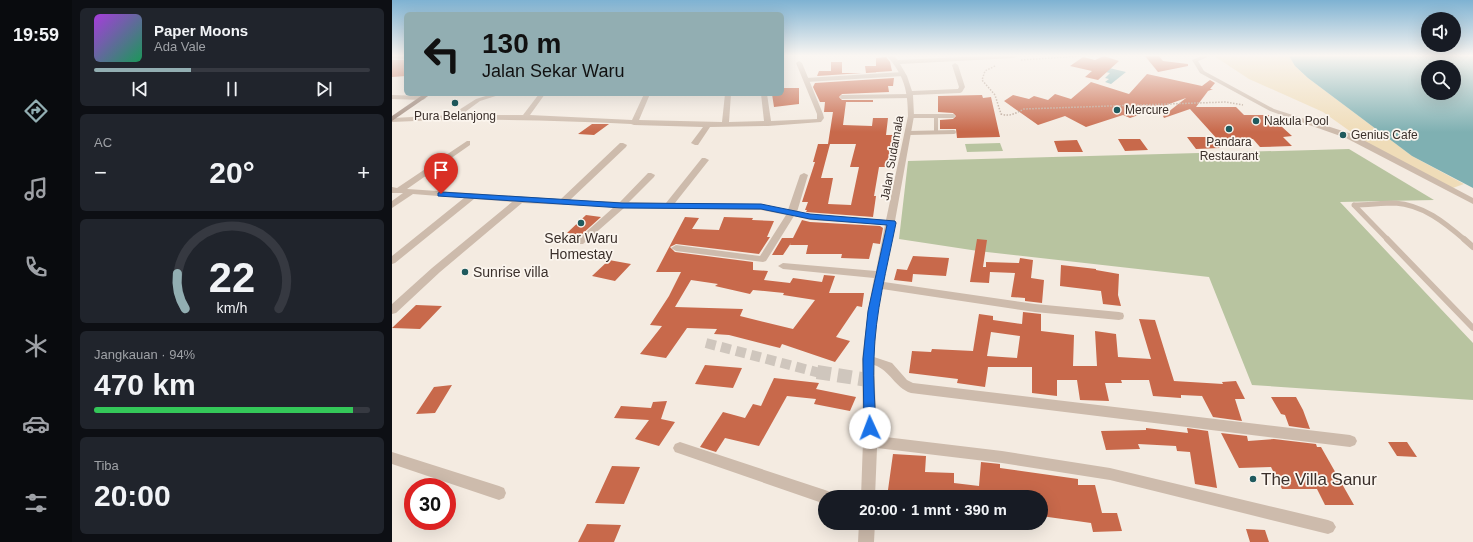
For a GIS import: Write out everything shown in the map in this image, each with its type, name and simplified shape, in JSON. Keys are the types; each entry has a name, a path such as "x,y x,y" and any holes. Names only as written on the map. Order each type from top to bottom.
{"street":[{"path":"393,119 525,117 634,123 708,125 768,124 812,122 821,120 807,81"},
{"name":"Jalan Sudamala","path":"868,490 870,441 868,359 873,311 909,133 911,116 910,94 906,81"},
{"path":"910,94 958,92 962,90 960,81"},
{"path":"1219,81 1272,110 1349,136 1473,201"},
{"path":"393,119 426,96"},
{"path":"392,97 426,96"},
{"path":"453,117 478,100 492,96"},
{"path":"525,117 541,96"},
{"path":"634,123 646,96"},
{"path":"724,125 728,96"},
{"path":"764,96 768,124"},
{"path":"696,143 708,125"},
{"path":"395,191 467,143"},
{"path":"562,202 623,145"},
{"path":"669,206 705,160"},
{"path":"580,242 622,206 651,175"},
{"path":"676,248 763,259 792,212 804,175"},
{"path":"395,191 622,206 761,207 792,212 810,217 892,223"},
{"path":"392,205 410,192"},
{"path":"392,261 471,197"},
{"path":"392,310 419,285 520,200"},
{"path":"783,266 880,280 1035,308 1119,316"},
{"path":"868,359 885,364 903,385 911,388 1350,441"},
{"path":"870,441 1002,457 1110,474 1328,528"},
{"path":"680,448 818,495"},
{"path":"392,458 499,493"},
{"path":"866,542 867,530"}],"lane":[{"path":"842,97 910,94"},
{"path":"911,116 953,116"},
{"path":"936,116 936,132"},
{"path":"909,133 954,132"},
{"path":"1473,247 1435,216 1416,207 1400,204 1354,205 1473,328"}],"path":[{"path":"983,81 995,95 1001,114 1007,116 1013,115 1024,109 1226,102"}],"green space":[{"path":"1000,143 1003,151 967,152 965,144"},
{"path":"1349,149 1434,200 1340,202 1473,343 1473,400 1252,385 1209,277 978,251 899,239 908,161"}],"sand":[{"path":"1254,81 1312,81 1412,156 1464,184 1447,190 1375,149 1323,112"}],"water":[{"path":"1106,81 1114,81 1111,84"},
{"path":"1312,81 1421,81 1421,100 1461,100 1461,81 1473,81 1473,188 1412,156"}],"building":[{"path":"894,81 893,86 888,86 889,92 842,94 839,97 842,100 873,100 873,102 846,102 843,125 872,126 873,118 888,118 886,135 901,135 897,160 891,160 890,167 879,167 874,196 876,196 873,217 806,212 807,210 805,210 808,202 802,202 815,162 813,162 818,144 828,144 833,112 824,112 825,102 820,102 813,87 815,83","holes":["830,144 856,144 850,167 859,167 851,205 828,204 833,178 821,178"]},
{"path":"1140,81 1180,81 1202,86 1208,81 1212,81 1215,83 1210,89 1213,89 1208,91 1196,107 1236,107 1244,115 1269,115 1292,136 1283,137 1292,146 1260,147 1253,139 1218,140 1190,109 1164,118 1163,116 1186,98 1130,118 1123,115 1086,127 1065,116 1038,125 1004,101 1013,95 1029,99 1034,96 1048,100 1055,94 1071,99 1091,82 1129,94"},
{"path":"784,88 799,88 799,104 774,107 772,96 784,96"},
{"path":"982,95 983,98 991,97 1000,137 957,138 956,129 940,129 940,120 953,119 956,116 953,113 938,112 938,96"},
{"path":"592,124 609,124 594,135 578,134"},
{"path":"1187,137 1210,137 1220,148 1196,149"},
{"path":"1118,139 1140,139 1148,150 1125,151"},
{"path":"1077,140 1083,152 1058,152 1054,141"},
{"path":"586,215 601,217 581,235 567,233"},
{"path":"685,217 699,218 692,229 719,230 724,217 753,218 752,220 774,221 767,237 770,237 759,254 676,244 670,247 675,252 753,262 753,270 768,271 764,280 790,283 793,278 822,282 824,275 835,276 829,293 864,293 862,307 857,306 836,337 850,341 835,362 782,344 780,348 729,335 714,334 717,329 687,328 666,358 640,354 662,326 650,325 669,296 681,272 656,272","holes":["691,280 718,284 715,286 750,294 753,290 784,293 783,295 815,300 793,329 740,316 743,309 675,307"]},
{"path":"802,220 810,222 880,226 883,228 880,244 873,243 869,259 841,258 842,254 806,254 808,245 790,245 791,243 783,255 772,255 782,238 793,238"},
{"path":"977,239 987,240 983,267 986,267 986,262 1019,263 1020,258 1033,260 1031,278 1044,280 1042,303 1025,301 1025,298 1011,297 1015,273 990,272 989,283 970,282"},
{"path":"913,256 949,258 946,276 913,274 912,282 894,280 897,269 907,270"},
{"path":"609,260 631,264 615,281 592,276"},
{"path":"1061,265 1096,269 1119,274 1118,295 1121,306 1103,304 1101,291 1060,286"},
{"path":"416,305 442,306 420,329 392,328"},
{"path":"1023,312 1041,314 1041,331 1074,335 1073,366 1097,366 1095,331 1116,334 1118,357 1151,359 1139,319 1155,320 1174,381 1223,384 1222,382 1236,381 1245,399 1235,399 1242,421 1213,417 1201,394 1202,396 1181,395 1181,398 1153,396 1149,380 1121,380 1122,383 1105,383 1109,401 1080,400 1077,380 1057,380 1057,396 1032,393 1032,367 988,367 985,387 957,383 958,379 909,373 912,351 931,352 932,349 973,351 979,314 993,316 993,320 1022,324","holes":["991,332 1020,336 1017,358 987,356"]},
{"path":"705,365 742,368 733,388 695,384"},
{"path":"774,378 819,383 816,389 856,397 850,411 814,404 816,399 787,396 759,446 725,438 716,452 700,447 723,412 745,418 753,404 761,406"},
{"path":"452,385 435,413 416,414 434,387"},
{"path":"1271,397 1296,397 1303,410 1310,429 1289,426 1285,415 1281,414"},
{"path":"667,401 661,419 675,422 659,446 635,439 649,420 614,418 621,406 651,408 653,402"},
{"path":"1146,428 1188,433 1187,428 1208,431 1217,488 1195,484 1190,452 1177,451 1176,446 1138,444 1140,449 1106,450 1101,431 1146,430"},
{"path":"1221,433 1247,436 1248,441 1274,439 1316,444 1317,447 1321,447 1354,505 1325,505 1317,489 1282,489 1271,467 1239,468"},
{"path":"1388,442 1407,442 1417,457 1397,456"},
{"path":"893,454 926,456 925,472 954,473 954,483 979,486 981,462 1000,464 1000,468 1078,479 1078,485 1095,485 1102,513 1117,513 1122,531 1093,532 1091,523 1048,517 1048,490 888,490"},
{"path":"612,466 640,467 624,504 595,503"},
{"path":"587,524 621,525 614,542 578,542"},
{"path":"1246,529 1265,530 1269,542 1250,542"}],"tunnel":[{"path":"706,343 820,373"},
{"path":"817,372 868,380"}],"place":[{"name":"Pura Belanjong","path":"455,103"},
{"name":"Mercure","path":"1117,110"},
{"name":"Nakula Pool","path":"1256,121"},
{"name":"Pandara Restaurant","path":"1229,129"},
{"name":"Genius Cafe","path":"1343,135"},
{"name":"Sekar Waru Homestay","path":"581,223"},
{"name":"Sunrise villa","path":"465,272"},
{"name":"The Villa Sanur","path":"1253,479"}],"route":[{"path":"441,194 622,206 761,207 778,209 810,217 892,223 873,311 868,359 870,428"}]}
